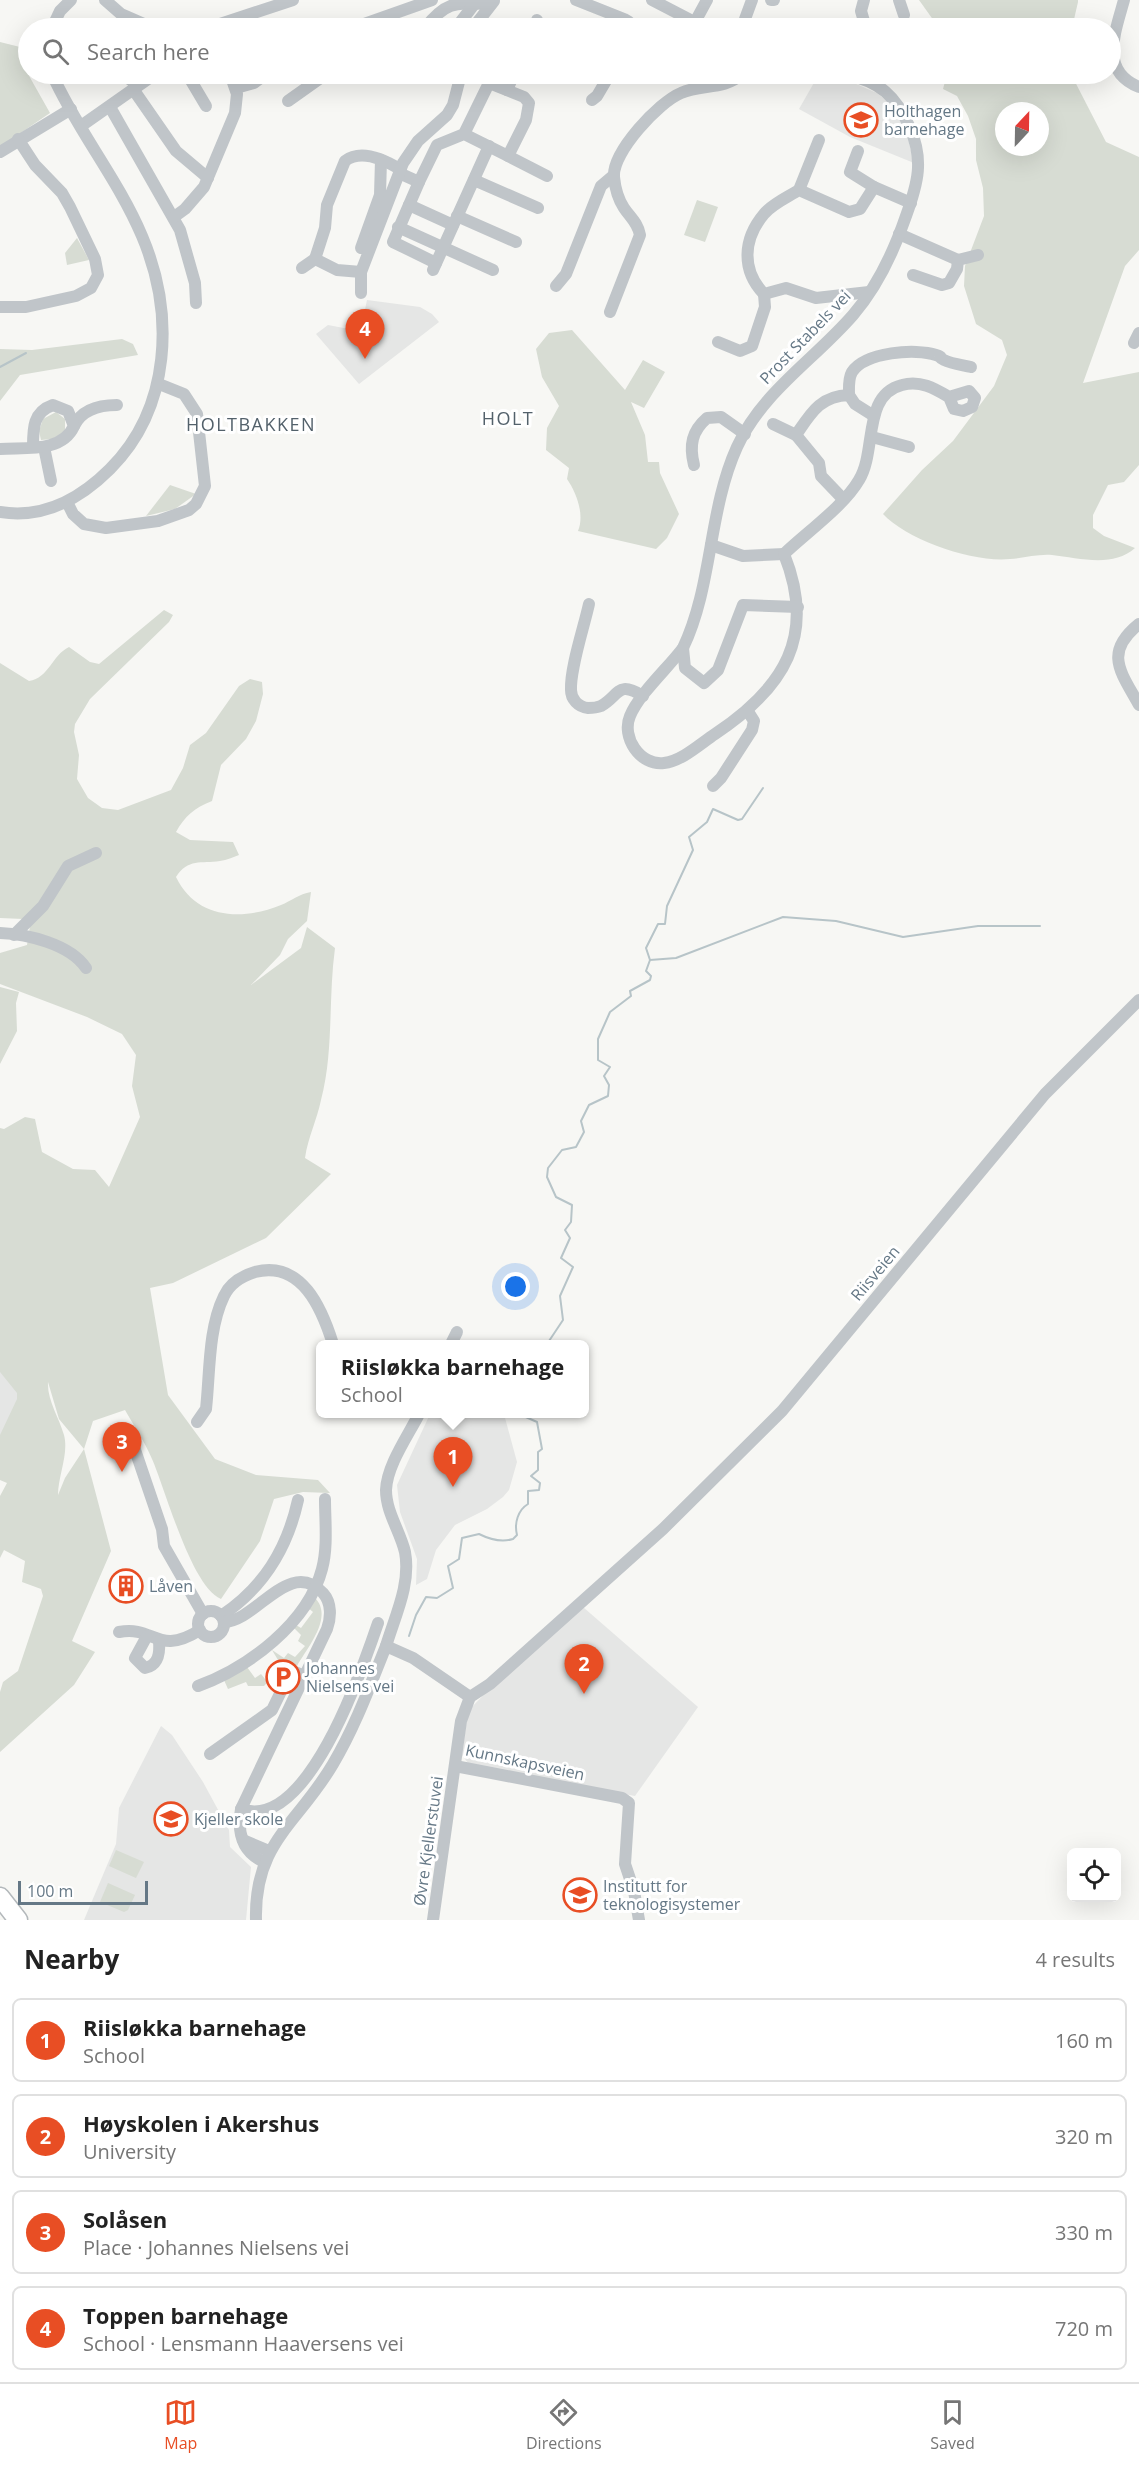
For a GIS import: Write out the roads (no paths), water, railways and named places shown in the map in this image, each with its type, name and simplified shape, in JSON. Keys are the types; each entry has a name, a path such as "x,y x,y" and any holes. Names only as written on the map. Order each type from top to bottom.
{"highway":[{"path":"0,1897 18,1920"}],"street":[{"path":"57,18 71,0"},
{"path":"105,0 128,18"},
{"path":"238,18 293,0"},
{"path":"576,0 621,18"},
{"path":"652,0 687,18"},
{"path":"697,18 707,0"},
{"path":"745,18 752,0"},
{"path":"863,18 861,11 864,0"},
{"path":"899,0 904,15"},
{"path":"1121,18 1124,0"},
{"path":"382,18 428,2 434,15"},
{"path":"432,18 448,5 493,2"},
{"path":"481,18 493,2"},
{"path":"464,18 475,3"},
{"path":"1121,75 1139,87"},
{"path":"0,512 35,512 67,502 99,480 128,448 148,414 159,384 163,326 157,281 149,255 129,211 57,84"},
{"path":"132,84 176,151 208,178"},
{"path":"81,126 140,84"},
{"path":"193,84 206,106"},
{"path":"174,217 196,198 208,178 238,104 234,84"},
{"path":"236,88 250,84"},
{"path":"288,101 312,84"},
{"path":"361,293 361,272 400,171 418,141 447,115 453,105 458,84"},
{"path":"488,84 464,134 438,145 393,242 434,266 489,146"},
{"path":"494,84 524,98 530,109 508,156"},
{"path":"507,90 510,84"},
{"path":"592,100 604,84"},
{"path":"610,312 640,235 637,225 620,201 614,175 615,163 622,148 674,97 690,90 725,84"},
{"name":"Prost Stabels vei","path":"784,554 793,576 798,607 789,654 776,681 747,710 684,755 665,763 655,762 636,752 630,741 629,717 643,696 683,648 696,615 724,484 745,434 772,394 854,314 869,292 899,234 911,203 918,176 919,148 900,106 880,84"},
{"path":"110,107 174,217 186,247 196,303"},
{"path":"0,152 71,109"},
{"path":"464,134 547,176"},
{"path":"0,307 26,307 76,296 91,288 98,275 95,258 62,193 35,165 18,139"},
{"path":"764,294 750,277 748,267 747,257 753,232 765,212 799,190 819,140"},
{"path":"858,151 850,172 874,188 911,203"},
{"path":"302,268 315,259 325,228 327,205 345,161 362,156 381,160 419,182"},
{"path":"361,248 380,195 381,160"},
{"path":"556,286 566,274 601,186 614,175"},
{"path":"474,180 538,208"},
{"path":"799,190 849,212 860,209 874,188"},
{"path":"409,205 516,242"},
{"path":"398,227 493,270"},
{"path":"899,234 958,260 978,255"},
{"path":"315,259 337,270 361,272"},
{"path":"913,275 942,285 949,284 957,269 958,260"},
{"name":"Prost Stabels vei","path":"718,342 740,351 752,346 765,307 764,294 786,288 816,298 869,292"},
{"path":"874,416 855,404 849,395 852,371 873,358 895,352 918,352 938,355 944,360 971,367"},
{"path":"711,545 743,556 784,554 843,499 860,478 867,462 874,416 887,393 909,383 923,383 949,397"},
{"path":"67,502 73,514 84,524 106,528 158,521 189,510 196,504 205,486 197,414 184,394 159,384"},
{"path":"796,435 818,405 836,396 849,395"},
{"path":"0,449 39,447 67,438 79,417 94,408 117,405"},
{"path":"51,481 39,447 35,422 47,407 59,406 68,411 74,426"},
{"path":"694,465 691,454 693,434 707,418 721,417 745,434"},
{"path":"773,424 796,435 819,463 821,476 843,499"},
{"path":"872,436 909,447"},
{"path":"589,604 570,692 576,703 583,708 595,708 603,705 618,689 628,688 643,696"},
{"path":"683,648 686,668 704,683 718,670 744,605 798,607"},
{"path":"1139,624 1122,640 1117,656 1119,669 1139,705"},
{"path":"712,786 721,778 752,730 754,721 747,710"},
{"path":"14,935 43,906 68,866 96,854"},
{"path":"0,933 52,945 81,961 86,968"},
{"name":"Riisveien","path":"470,1697 490,1684 629,1559 707,1487 782,1411 1045,1094 1139,1000"},
{"path":"197,1422 206,1409 217,1312 225,1293 242,1276 260,1271 276,1271 304,1285 316,1301 331,1340"},
{"path":"453,1340 457,1332"},
{"path":"256,1920 258,1892 267,1857 322,1781 342,1748 386,1646 407,1570 404,1550 388,1507 386,1489 390,1473 417,1418"},
{"path":"133,1444 162,1529 164,1546 203,1614"},
{"path":"199,1681 250,1665 287,1627 316,1588 323,1562 325,1499"},
{"path":"267,1857 243,1840 240,1831 241,1809 327,1629 330,1616 326,1597 316,1588 300,1583 286,1585 240,1618 223,1619 210,1611 203,1614 198,1622 200,1630 208,1637 217,1636 223,1630 223,1619 242,1602 274,1563 284,1546 298,1500"},
{"path":"241,1809 254,1814 272,1809 297,1790 310,1773 333,1734 359,1676 378,1623"},
{"path":"119,1632 130,1630 153,1638 176,1642 200,1630"},
{"path":"386,1646 413,1658 470,1697"},
{"path":"210,1754 272,1710 290,1673 295,1672 305,1676"},
{"name":"Kunnskapsveien","path":"470,1697 463,1710 455,1766 622,1798 629,1803 625,1864 634,1891 639,1920"},
{"name":"Øvre Kjellerstuvei","path":"433,1920 455,1766"}],"waterway":[{"path":"0,367 26,353"},
{"path":"550,1340 563,1320 560,1296 573,1267 561,1258 570,1238 565,1230 571,1222 572,1205 556,1197 547,1177 548,1168 562,1150 576,1147 584,1132 581,1121 589,1105 608,1096 609,1085 604,1076 610,1067 598,1060 598,1039 610,1012 631,996 630,991 650,980 651,976 646,971 650,960 646,948 658,924 665,924 667,906 693,850 689,837 707,822 713,809 738,820 742,819 763,788"},
{"path":"650,960 676,958 783,917 836,921 903,937 978,926 1040,926"},
{"path":"409,1636 416,1615 426,1597 437,1598 453,1588 448,1566 459,1559 462,1538 479,1534 504,1541 513,1539 517,1535 519,1513 528,1504 528,1491 539,1490 540,1483 531,1476 538,1470 538,1452 542,1449 537,1422 528,1418"}],"place":[{"name":"Holthagen barnehage","path":"861,120"},
{"name":"Toppen barnehage","path":"365,359"},
{"name":"Solåsen","path":"122,1472"},
{"name":"Riisløkka barnehage","path":"453,1487"},
{"name":"Låven","path":"126,1586"},
{"name":"Johannes Nielsens vei","path":"283,1677"},
{"name":"Høyskolen i Akershus","path":"584,1694"},
{"name":"Kjeller skole","path":"171,1819"},
{"name":"Institutt for teknologisystemer","path":"580,1895"}],"district":[{"name":"HOLT","path":"508,418"},
{"name":"HOLTBAKKEN","path":"251,424"}]}
